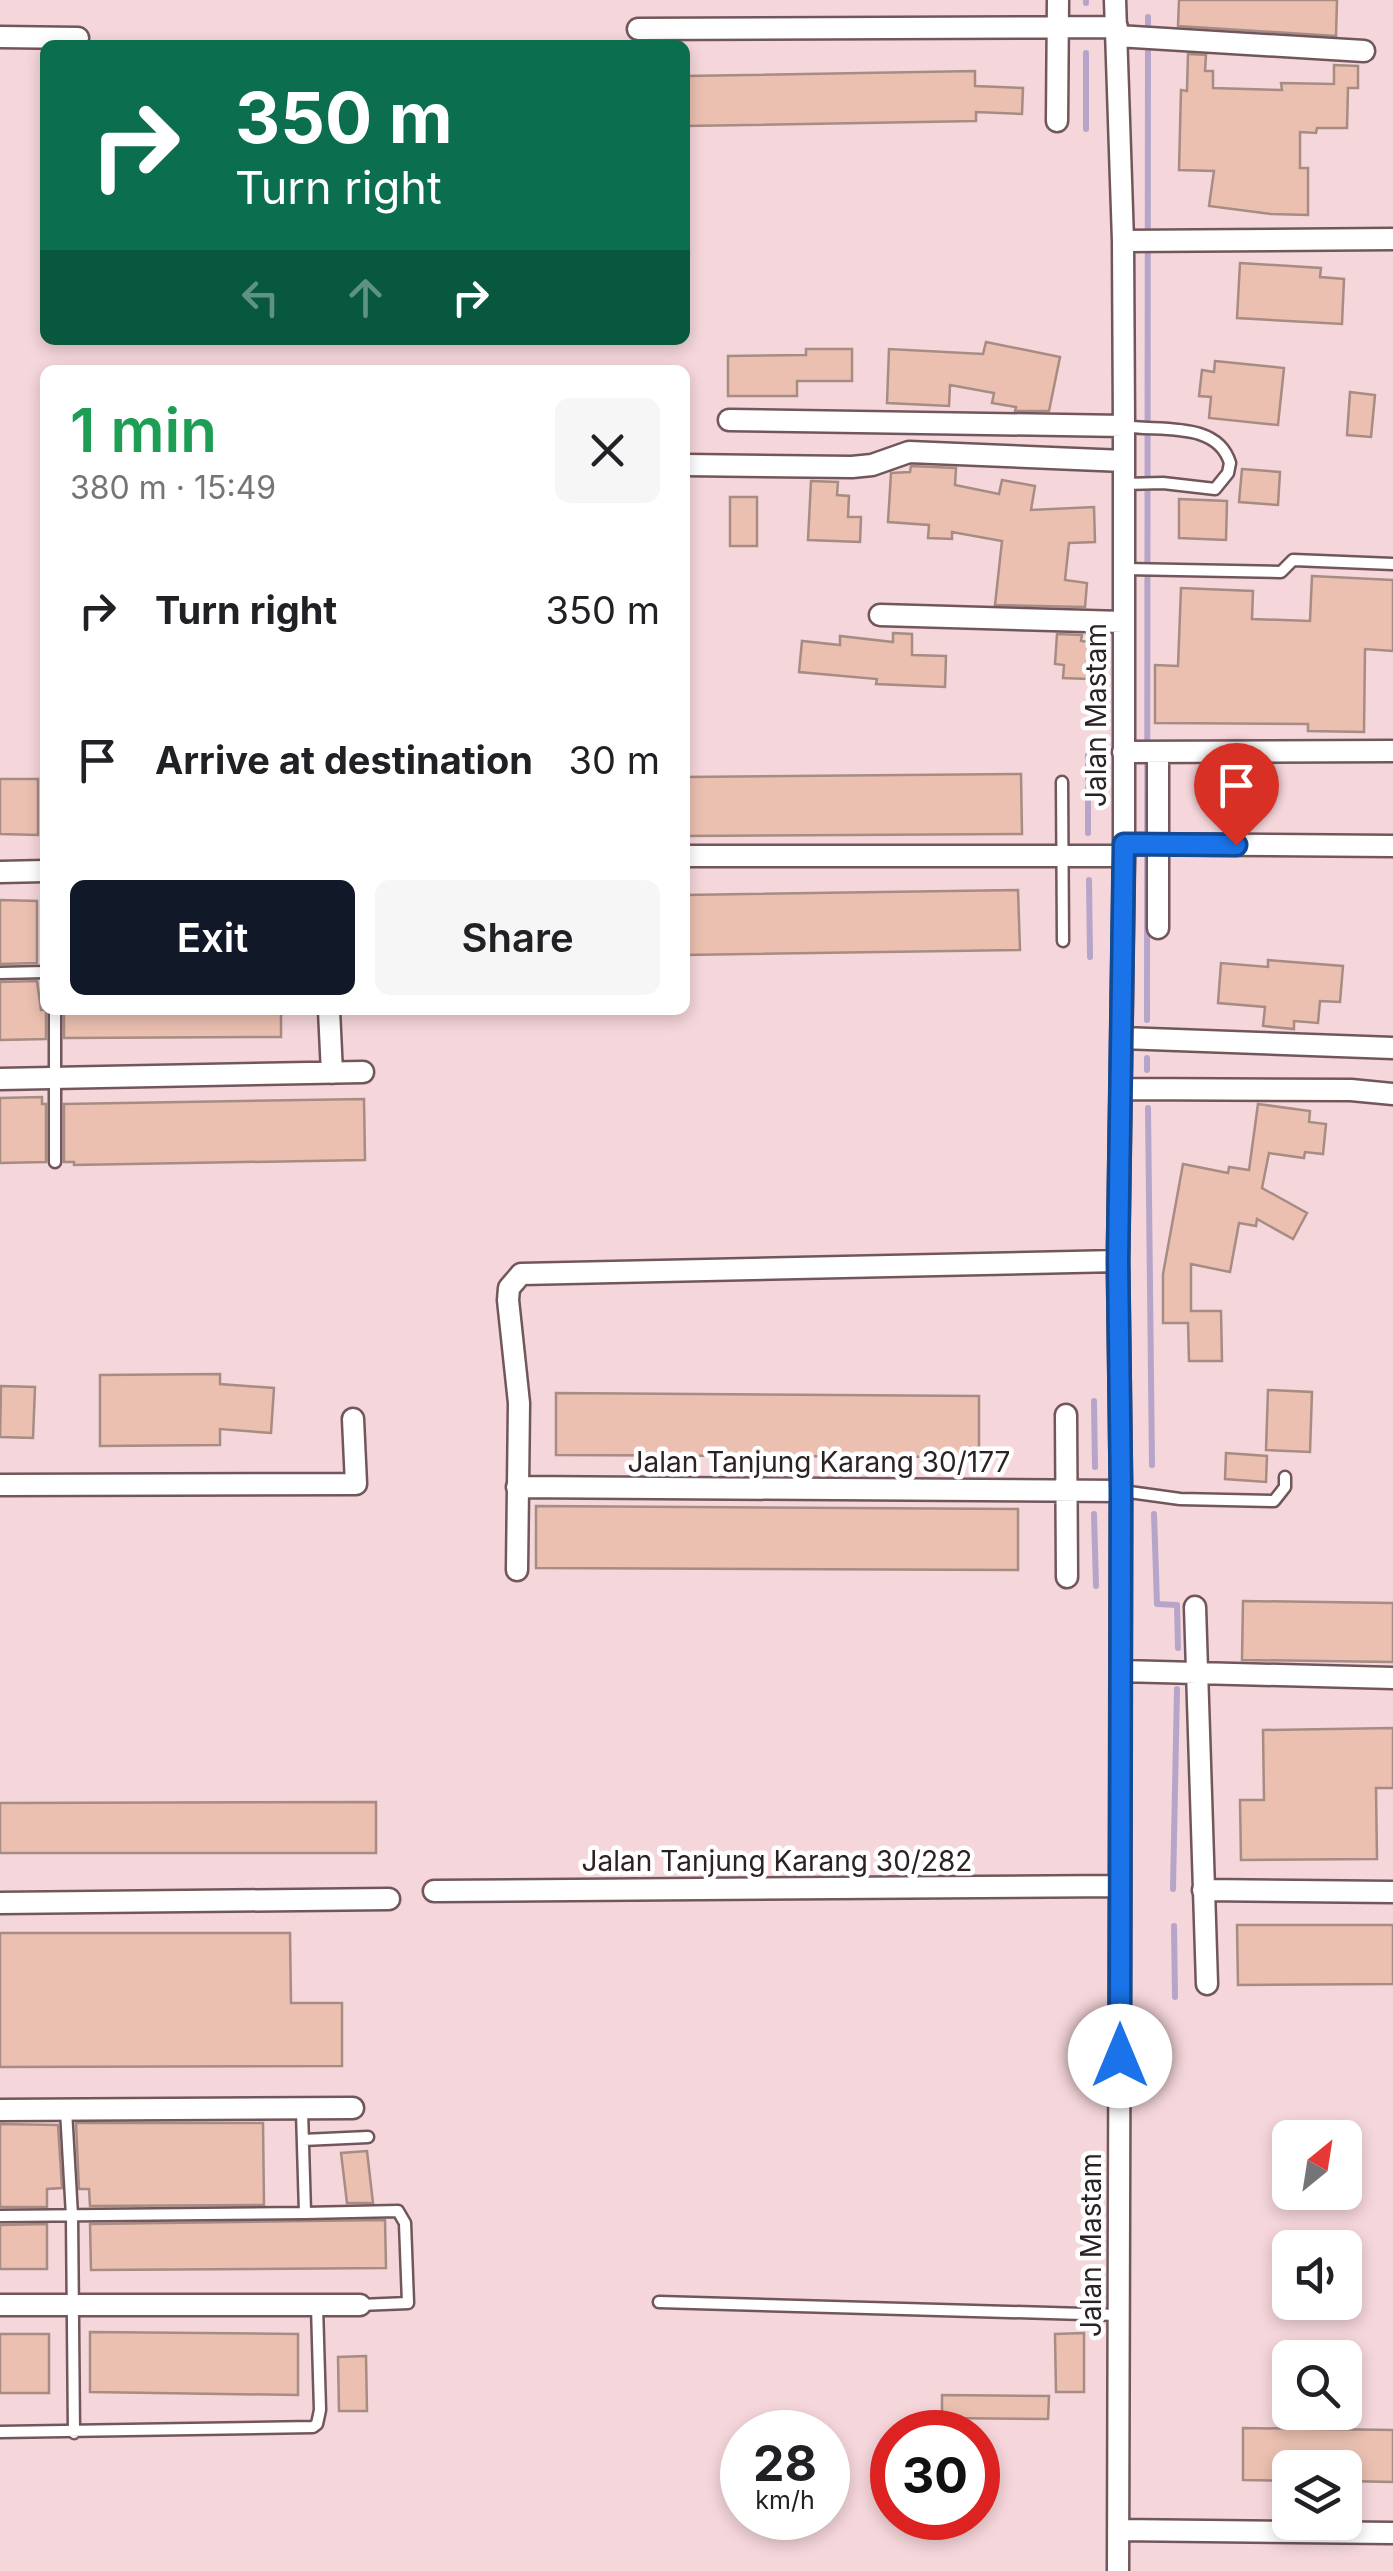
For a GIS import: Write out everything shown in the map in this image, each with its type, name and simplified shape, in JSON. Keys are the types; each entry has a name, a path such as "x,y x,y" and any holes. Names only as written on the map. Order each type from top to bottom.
{"street":[{"path":"1056,121 1064,27 1058,0"},
{"name":"Jalan Mastam","path":"1114,0 1129,241 1131,427 1124,461 1131,484 1130,569 1124,622 1127,752 1118,1261 1118,2571"},
{"path":"638,37 1064,27 1162,38 1364,50"},
{"path":"0,38 78,38"},
{"path":"1129,241 1393,239"},
{"path":"728,420 1131,427"},
{"path":"690,465 852,468 909,452 1124,461"},
{"path":"880,615 1124,622"},
{"path":"1127,752 1162,757 1393,751"},
{"path":"1158,928 1162,757"},
{"path":"690,856 1063,856 1158,844 1393,846"},
{"path":"0,872 40,872"},
{"path":"330,1015 332,1073"},
{"path":"1122,1038 1393,1048"},
{"path":"0,1079 363,1072"},
{"path":"1122,1089 1350,1090 1393,1094"},
{"path":"516,1570 519,1403 508,1300 509,1288 520,1274 1118,1261"},
{"path":"1066,1415 1067,1578"},
{"path":"0,1485 356,1484 353,1419"},
{"name":"Jalan Tanjung Karang 30/177","path":"517,1487 1121,1491"},
{"path":"1196,1606 1207,1984"},
{"path":"1121,1671 1393,1678"},
{"name":"Jalan Tanjung Karang 30/282","path":"434,1890 1120,1886"},
{"path":"1203,1890 1393,1892"},
{"path":"0,1903 389,1899"},
{"path":"0,2110 353,2108"},
{"path":"0,2305 360,2305"},
{"path":"1118,2530 1393,2533"}],"lane":[{"path":"1131,427 1195,432 1220,446 1230,462 1228,473 1216,489 1131,484"},
{"path":"1130,569 1281,572 1293,560 1393,564"},
{"path":"1062,782 1063,941"},
{"path":"0,973 40,972"},
{"path":"55,1015 56,1162"},
{"path":"1121,1491 1180,1499 1274,1500 1286,1487 1285,1477"},
{"path":"66,2110 72,2216 74,2433"},
{"path":"302,2110 305,2213"},
{"path":"303,2140 368,2136"},
{"path":"0,2216 398,2211 402,2216 408,2303 360,2305"},
{"path":"659,2302 1119,2315"},
{"path":"0,2432 312,2427 320,2410 318,2305"}],"building":[{"path":"1179,0 1337,0 1336,36 1178,26"},
{"path":"1188,54 1206,55 1205,71 1213,71 1213,88 1282,90 1281,83 1334,84 1334,65 1358,66 1358,88 1348,88 1347,128 1300,132 1300,168 1308,168 1308,215 1209,206 1214,171 1179,170 1181,90 1187,91"},
{"path":"975,71 975,86 1023,88 1022,114 976,112 976,121 690,126 690,76"},
{"path":"1240,263 1321,268 1320,277 1344,279 1342,324 1237,318"},
{"path":"986,342 1060,357 1049,411 1015,411 1016,407 992,403 994,393 950,385 949,406 887,403 889,349 983,354"},
{"path":"806,349 852,349 852,381 797,381 797,396 728,396 728,356 806,355"},
{"path":"1215,361 1284,368 1278,425 1209,418 1211,397 1199,396 1202,370 1214,372"},
{"path":"1350,392 1375,395 1371,437 1347,435"},
{"path":"911,466 956,468 955,485 999,494 1002,480 1035,486 1031,510 1094,507 1095,542 1069,543 1065,580 1087,583 1085,607 995,605 1002,541 952,532 952,539 928,538 929,525 888,522 891,473 910,472"},
{"path":"1242,469 1280,472 1278,505 1239,502"},
{"path":"811,481 838,482 837,495 849,496 848,517 861,517 860,542 808,540"},
{"path":"730,497 757,497 757,546 730,546"},
{"path":"1179,499 1227,501 1226,540 1179,538"},
{"path":"1312,576 1393,580 1393,651 1365,649 1364,732 1308,731 1308,724 1155,723 1155,665 1178,666 1181,588 1253,591 1252,619 1310,621"},
{"path":"893,633 912,634 912,655 946,656 945,687 876,684 877,679 799,672 802,641 840,645 840,636 893,642"},
{"path":"1057,634 1082,635 1081,641 1090,642 1088,679 1063,678 1064,665 1055,664"},
{"path":"1021,774 1022,834 690,836 690,777"},
{"path":"0,779 38,779 38,835 0,834"},
{"path":"1018,890 1020,950 690,955 690,895"},
{"path":"0,900 37,901 37,963 0,964"},
{"path":"1268,960 1343,966 1340,1002 1320,1001 1318,1023 1294,1021 1294,1029 1263,1026 1265,1007 1218,1003 1221,963 1268,967"},
{"path":"37,981 40,1015 46,1015 46,1039 0,1040 0,982"},
{"path":"64,1015 281,1015 281,1037 64,1038"},
{"path":"42,1097 42,1104 46,1104 46,1162 0,1163 0,1098"},
{"path":"364,1099 365,1160 74,1165 64,1162 64,1104"},
{"path":"1258,1104 1310,1111 1309,1122 1326,1124 1323,1154 1305,1152 1304,1158 1269,1153 1262,1188 1307,1213 1293,1239 1257,1219 1256,1226 1239,1223 1230,1272 1191,1264 1191,1311 1221,1311 1222,1361 1189,1361 1188,1323 1163,1323 1163,1274 1183,1164 1228,1173 1229,1167 1249,1170"},
{"path":"220,1374 220,1384 274,1388 271,1433 220,1429 220,1445 100,1446 100,1375"},
{"path":"1,1386 35,1387 33,1438 0,1437"},
{"path":"1268,1390 1312,1392 1310,1452 1266,1450"},
{"path":"556,1393 979,1396 979,1457 556,1455"},
{"path":"1226,1453 1267,1456 1266,1482 1225,1479"},
{"path":"536,1506 1018,1509 1018,1570 536,1568"},
{"path":"1243,1601 1393,1603 1393,1662 1242,1660"},
{"path":"1393,1728 1393,1788 1376,1788 1377,1859 1241,1860 1240,1800 1264,1800 1263,1730"},
{"path":"376,1802 376,1853 0,1853 0,1803"},
{"path":"1237,1925 1393,1925 1393,1984 1238,1985"},
{"path":"0,1933 290,1933 291,2003 342,2003 342,2066 0,2067"},
{"path":"76,2123 263,2123 264,2205 90,2206 89,2189 79,2189"},
{"path":"0,2124 58,2125 62,2188 47,2189 47,2207 0,2207"},
{"path":"367,2151 373,2203 347,2203 341,2153"},
{"path":"385,2220 386,2268 91,2270 90,2224"},
{"path":"47,2224 47,2269 0,2269 0,2225"},
{"path":"90,2332 298,2334 298,2395 90,2392"},
{"path":"1084,2333 1084,2392 1056,2392 1055,2334"},
{"path":"0,2334 49,2334 49,2393 0,2393"},
{"path":"366,2356 367,2411 339,2411 338,2357"},
{"path":"942,2395 1049,2396 1048,2419 1000,2419 1000,2410 942,2410"},
{"path":"1243,2428 1393,2430 1393,2482 1362,2481 1362,2450 1272,2450 1272,2481 1243,2480"}],"waterway":[{"path":"1147,1020 1148,17"},
{"path":"1086,53 1086,129"},
{"path":"1088,755 1088,833"},
{"path":"1089,880 1090,957"},
{"path":"1147,1058 1147,1070"},
{"path":"1148,1108 1152,1465"},
{"path":"1094,1401 1095,1467"},
{"path":"1094,1514 1096,1586"},
{"path":"1154,1514 1157,1604 1177,1605 1178,1648"},
{"path":"1173,1889 1177,1689"},
{"path":"1174,1926 1175,1997"}],"route":[{"path":"1120,2056 1118,1261 1124,844 1236,845"}]}
